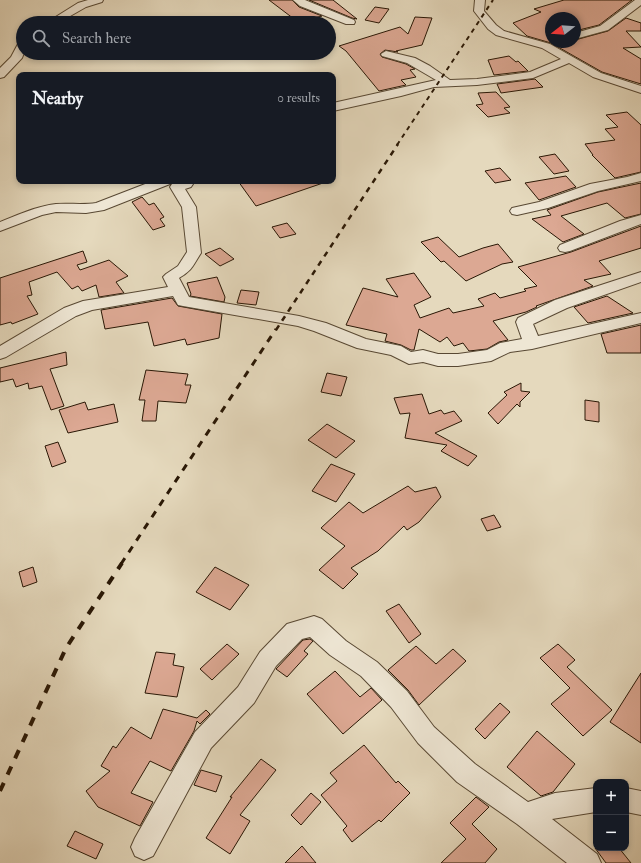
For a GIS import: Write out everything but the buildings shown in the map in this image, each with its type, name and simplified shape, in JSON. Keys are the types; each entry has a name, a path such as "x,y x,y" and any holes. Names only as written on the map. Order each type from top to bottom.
{"street":[{"path":"63,16 82,5 98,0"},
{"path":"298,0 304,4 335,16"},
{"path":"480,0 479,11 492,28 500,33 545,46"},
{"path":"581,34 604,28 641,0"},
{"path":"336,17 350,22"},
{"path":"550,48 608,80 641,90"},
{"path":"386,54 393,54 420,64 431,70 447,83"},
{"path":"0,75 16,58"},
{"path":"336,106 401,93 434,84 477,82 534,75 538,71 570,59"},
{"path":"517,211 543,205 595,187 629,181 641,177"},
{"path":"0,227 38,212 56,208 86,209 99,207 157,184"},
{"path":"186,184 176,187 189,207 194,253 188,260 185,268 171,277 182,301 299,321 320,327 363,344 395,350 410,358 423,356 438,360 458,360 491,355 506,347 532,343 641,318"},
{"path":"565,248 641,219"},
{"path":"532,343 524,322 561,304 641,277"},
{"path":"0,353 70,312 89,305 176,290"},
{"path":"144,847 203,740 246,695 268,659 295,631 314,626 338,648 369,669 398,700 426,735 466,773 526,815 588,863"},
{"path":"526,815 555,806 593,800"},
{"path":"629,801 641,803"}],"railway":[{"path":"397,145 493,0"},
{"path":"276,330 398,144"},
{"path":"121,564 276,329"},
{"path":"0,791 66,648 122,563"}]}
